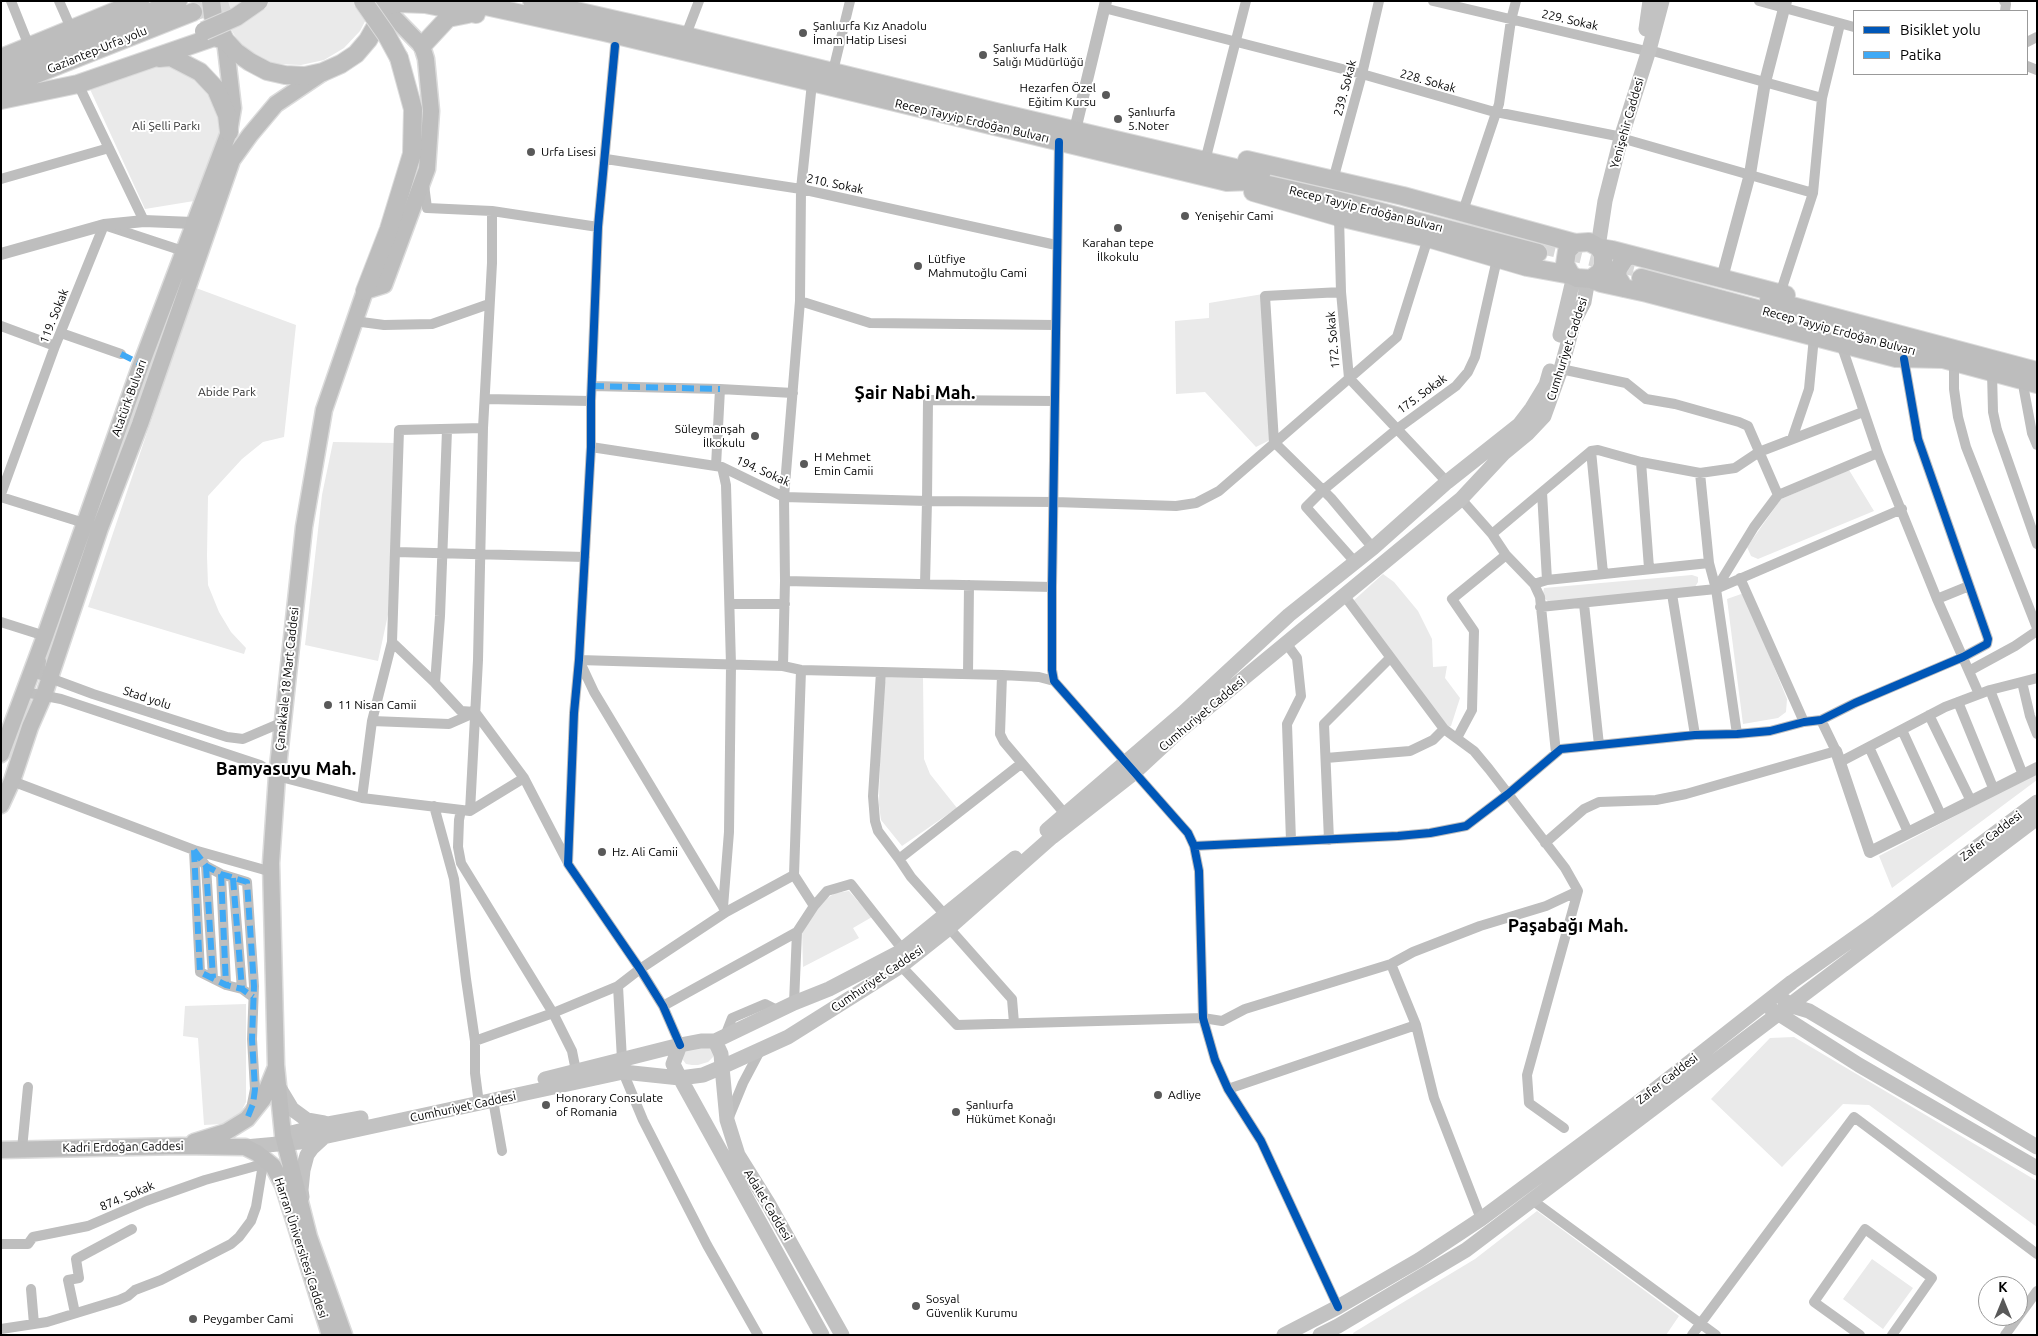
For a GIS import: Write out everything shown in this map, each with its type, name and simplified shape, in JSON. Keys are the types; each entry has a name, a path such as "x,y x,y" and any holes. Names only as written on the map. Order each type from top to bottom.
{"highway":[{"path":"63,31 107,1"},
{"path":"1,58 140,1"},
{"name":"Gaziantep-Urfa yolu","path":"1,73 178,1"},
{"path":"211,1 213,16 225,40 236,52 267,71 285,75 305,76 323,72 340,64 362,47 378,24 383,4 398,3 468,7 615,46 767,82 801,75"},
{"path":"1,100 204,31 236,17 259,1"},
{"path":"363,1 386,34 399,58 413,109 412,154 389,229 365,291"},
{"name":"Recep Tayyip Erdoğan Bulvarı","path":"532,1 801,75 1059,142 1227,182 1251,181 1540,244"},
{"path":"581,1 777,49 801,75"},
{"path":"422,46 448,18 468,7"},
{"name":"Recep Tayyip Erdoğan Bulvarı","path":"468,7 604,32 801,75 832,71 1205,161 1332,189 1540,244"},
{"name":"Gaziantep-Urfa yolu","path":"1,88 193,12"},
{"path":"1,100 78,84 214,38 225,40"},
{"path":"156,58 171,57 200,72 216,89 227,115 228,132"},
{"path":"1205,161 1222,158 1246,159 1463,211 1540,244 1550,246 1548,259 1542,266 1527,267"},
{"path":"1227,182 1258,194 1339,217 1428,238 1527,267 1581,277 1841,344 1904,359 1949,356"},
{"path":"1577,242 1567,251 1565,264 1581,277"},
{"path":"1540,244 1589,242 1638,267 1722,278 1836,309 1949,356"},
{"path":"1581,277 1600,272 1604,260 1598,247"},
{"path":"1624,288 1617,276 1618,269 1625,258 1638,267"},
{"name":"Recep Tayyip Erdoğan Bulvarı","path":"1638,267 2032,379"},
{"name":"Recep Tayyip Erdoğan Bulvarı","path":"1949,356 1992,372 2032,379"}],"main road":[{"name":"Yenişehir Caddesi","path":"1646,50 1650,1"},
{"name":"Yenişehir Caddesi","path":"1577,242 1589,232 1600,203 1662,1"},
{"path":"365,291 384,285 427,169 431,111 426,59 422,46 383,4"},
{"name":"Atatürk Bulvarı","path":"1,754 193,223 228,132 233,108 225,40"},
{"path":"1,806 44,695 100,528 143,415 232,160 276,104 323,72"},
{"name":"Yenişehir Caddesi","path":"1598,247 1605,201 1619,137"},
{"name":"Cumhuriyet Caddesi","path":"485,1098 576,1071 622,1066 680,1078 703,1075 788,1036 901,966 1065,814 1176,734 1461,499 1504,453 1527,434 1544,416 1561,369 1574,321 1584,302 1581,277"},
{"name":"Cumhuriyet Caddesi","path":"245,1148 485,1098 622,1066 680,1045 720,1038 794,1003 829,989 884,961 947,922 1052,838 1130,768 1183,714 1289,615 1373,548 1447,482 1519,426 1546,385 1565,316 1567,301 1581,277"},
{"name":"Çanakkale 18 Mart Caddesi","path":"284,1140 276,1065 272,872 277,776 304,527 313,469 324,410 365,291"},
{"name":"Zafer Caddesi","path":"1284,1335 1338,1307 1419,1260 1481,1220 1648,1095 1778,993 2037,802"},
{"name":"Zafer Caddesi","path":"1320,1335 1340,1330 1466,1250 2037,818"},
{"path":"1778,993 1784,1009 1858,1065 2037,1168"},
{"path":"1764,1004 1784,1009 1809,1011 2037,1147"},
{"name":"Adalet Caddesi","path":"720,1038 727,1120 738,1154 768,1203 842,1335"},
{"name":"Adalet Caddesi","path":"680,1045 673,1064 822,1335"},
{"path":"180,1146 226,1132 247,1119 263,1099 276,1065"},
{"path":"280,1089 292,1109 326,1130 307,1155 303,1170 301,1190 308,1233"},
{"name":"Harran Üniversitesi Caddesi","path":"284,1140 308,1233 344,1335"},
{"name":"Kadri Erdoğan Caddesi","path":"1,1150 22,1148 180,1146 245,1148"},
{"name":"Harran Üniversitesi Caddesi","path":"245,1148 263,1156 278,1173 330,1335"}],"street":[{"path":"12,1 29,46"},
{"path":"59,1 63,31"},
{"path":"689,27 699,1"},
{"path":"832,71 850,1"},
{"path":"1205,161 1246,1"},
{"name":"239. Sokak","path":"1333,180 1362,74 1379,1"},
{"name":"229. Sokak","path":"1433,1 1646,50 1822,98"},
{"path":"1463,211 1499,104 1511,20 1516,1"},
{"path":"1759,1 1786,5 1853,27"},
{"path":"1075,130 1105,5"},
{"name":"228. Sokak","path":"1105,5 1234,42 1362,74 1496,112 1619,137 1813,193"},
{"path":"1722,278 1750,174 1765,82 1786,5"},
{"path":"1780,294 1813,193 1822,98 1840,24"},
{"path":"568,864 574,714 579,660 591,447 598,228 606,159 615,46"},
{"path":"783,666 785,604 784,497 800,301 801,75"},
{"path":"78,84 144,221"},
{"path":"1059,142 1055,325 1055,502 1052,587 1052,670 1054,681 1188,833 1194,846 1199,871 1203,1018 1215,1060 1228,1089 1261,1141 1338,1307"},
{"path":"1,179 109,148"},
{"name":"210. Sokak","path":"606,159 800,189 1056,245"},
{"path":"423,179 427,208 492,211 598,228"},
{"path":"465,810 475,712 482,554 483,428 492,263 492,211"},
{"name":"172. Sokak","path":"1339,217 1341,292 1349,378 1447,482"},
{"path":"1,254 104,225 144,221 193,223"},
{"path":"104,225 183,251"},
{"name":"119. Sokak","path":"1,496 55,346 104,225"},
{"name":"194. Sokak","path":"591,447 719,466 784,497 1176,506 1196,503 1219,491 1397,337 1428,238"},
{"name":"175. Sokak","path":"1355,562 1306,507 1322,491 1397,429 1456,386 1468,372 1475,357 1497,258"},
{"path":"1341,292 1265,296 1274,442 1330,498 1373,548"},
{"path":"800,301 870,323 1055,325"},
{"path":"354,320 384,325 432,324 489,304"},
{"path":"1,326 55,346"},
{"path":"61,333 121,354"},
{"path":"1792,439 1809,388 1814,337"},
{"path":"1841,344 1878,453 1902,509 1936,599 1979,694"},
{"path":"1949,356 1966,447 2037,629 2015,646 1969,671"},
{"path":"1194,846 1430,833 1466,826 1508,794 1562,748 1695,735 1770,731 1804,722 1821,720 1855,703 1963,657 1987,644 1988,639 1918,439 1904,359"},
{"path":"1561,369 1626,383 1646,398 1748,426 1778,495"},
{"path":"1992,372 1993,412 1997,430 2037,544"},
{"path":"2032,379 2024,390 2032,432 2037,445"},
{"path":"592,386 792,393"},
{"path":"720,389 719,466 726,485 731,664 729,832 724,909"},
{"path":"485,399 591,401"},
{"path":"924,584 928,400 1055,401"},
{"path":"1492,534 1591,450 1700,473 1735,468 1759,452 1863,412"},
{"path":"362,798 372,720 392,642 399,430 483,428"},
{"path":"436,683 447,430"},
{"path":"1591,450 1602,573"},
{"path":"1716,589 1754,527 1778,495 1878,453"},
{"path":"1641,462 1650,568"},
{"path":"1700,473 1709,563 1716,589 1737,734"},
{"path":"1542,492 1547,580"},
{"path":"1,496 84,523"},
{"path":"1461,499 1492,534 1506,555 1534,584 1540,597 1556,753"},
{"path":"1540,607 1716,589 1902,509"},
{"path":"396,552 585,557"},
{"path":"1457,738 1472,710 1474,631 1452,599 1506,555"},
{"path":"1534,584 1547,580 1602,573 1709,563"},
{"path":"1740,578 1804,722"},
{"path":"785,581 1052,587"},
{"path":"968,674 969,585"},
{"path":"1936,599 1968,586"},
{"path":"1672,594 1695,735"},
{"path":"1344,595 1444,729 1474,752 1508,794 1565,868 1578,891 1527,1075 1529,1103 1564,1128"},
{"path":"730,604 785,604"},
{"path":"1584,604 1599,745"},
{"path":"1,622 45,636 39,674 50,678"},
{"path":"392,642 436,683 461,711 475,712 524,778 568,864 663,1006 680,1045"},
{"path":"1286,642 1297,658 1301,696 1287,724 1291,841"},
{"path":"1330,840 1324,724 1390,658"},
{"path":"579,660 783,666 801,670 1002,675 1039,677 1054,681"},
{"path":"579,660 594,692 724,909"},
{"path":"801,670 794,876 814,906"},
{"path":"882,672 873,796 878,831 947,922 1012,999 1014,1023"},
{"path":"1002,675 1000,734 1004,742 1065,814"},
{"name":"Stad yolu","path":"50,678 228,737 243,739 283,722"},
{"path":"1545,843 1584,809 1599,802 1656,800 1838,756 1869,747 1958,702 1990,690 2037,678"},
{"path":"2022,682 2030,716 2037,734"},
{"path":"1990,690 2024,775"},
{"path":"25,692 44,695 260,765 277,776 362,798 465,810"},
{"path":"1958,702 1994,790"},
{"path":"372,720 449,724 475,712"},
{"path":"1929,715 1971,801"},
{"path":"1821,720 1838,756 1870,852 2037,768"},
{"path":"1326,758 1410,751 1433,740 1444,729"},
{"path":"1902,730 1941,815"},
{"path":"1869,747 1908,832"},
{"path":"899,859 1022,763"},
{"path":"524,778 465,810 458,820 458,847 461,863 553,1013 572,1051 576,1071"},
{"path":"12,781 194,850 272,872"},
{"path":"434,806 454,879 475,1041 475,1073 502,1151"},
{"path":"194,850 206,866 221,874 247,882 254,986 252,1039 255,1089 253,1104 247,1119"},
{"path":"194,850 200,972 242,990 253,997"},
{"path":"206,866 213,978"},
{"path":"221,874 226,984"},
{"path":"475,1041 553,1013 618,986 724,909 794,876"},
{"path":"233,878 242,990"},
{"path":"794,1003 798,932 826,891 851,884 903,950"},
{"path":"884,961 901,966 957,1024 1203,1018 1222,1022 1245,1009 1391,964 1413,952 1480,926 1546,906 1578,891"},
{"path":"663,1006 798,932"},
{"path":"1391,964 1416,1025 1434,1098 1481,1220"},
{"path":"618,986 622,1066 643,1120 703,1236 758,1335"},
{"path":"1228,1089 1416,1025"},
{"path":"727,1120 743,1083 762,1047"},
{"path":"22,1148 28,1086"},
{"path":"1692,1335 1854,1118 2037,1254"},
{"name":"874. Sokak","path":"1,1244 28,1244 33,1237 88,1226 146,1200 205,1180 263,1164 256,1207 251,1221 231,1244 161,1280 135,1290 128,1296 75,1313"},
{"path":"1532,1200 1716,1335"},
{"path":"1,1329 47,1322 75,1313 68,1280 79,1278 76,1259 132,1229"},
{"path":"1860,1335 1814,1302 1865,1229 1932,1278 1892,1335"},
{"path":"31,1289 34,1324"},
{"path":"2005,1335 2037,1291"}],"green space":[{"path":"221,1 373,1 371,10 360,31 344,48 324,60 301,65 277,64 256,58 240,44 227,23"},
{"name":"Ali Şelli Parkı","path":"163,63 194,77 211,94 223,128 205,180 194,201 145,209 89,87"},
{"name":"Abide Park","path":"196,288 296,325 284,437 263,442 242,459 208,496 208,585 219,612 231,632 246,648 244,654 88,607"},
{"path":"1263,294 1272,439 1256,447 1205,392 1176,394 1175,321 1209,318 1209,303"},
{"path":"333,442 396,443 389,610 378,661 305,645 322,495"},
{"path":"1849,470 1874,511 1758,559 1751,556 1747,547 1781,499"},
{"path":"1383,574 1394,582 1418,611 1432,639 1433,667 1447,666 1445,678 1460,698 1451,726 1448,727 1352,602"},
{"path":"1692,575 1698,577 1695,587 1550,603 1544,598 1543,593 1544,588"},
{"path":"1744,593 1787,699 1786,712 1778,718 1743,724 1727,599"},
{"path":"886,677 923,677 924,759 930,774 957,808 902,846 881,820 879,805 883,694"},
{"path":"2037,773 2037,780 1892,888 1879,856"},
{"path":"849,891 872,917 853,928 859,938 803,967 802,929 823,901 835,893"},
{"path":"246,1004 246,1102 240,1114 231,1120 222,1124 204,1125 198,1038 183,1036 185,1006"},
{"path":"1794,1037 2037,1181 2037,1227 1869,1105 1843,1104 1782,1167 1711,1099 1770,1038"},
{"path":"711,1045 715,1055 708,1062 692,1065 686,1064 683,1060 684,1051"},
{"path":"1537,1211 1679,1316 1666,1335 1354,1335 1353,1333 1475,1259"},
{"path":"1872,1259 1913,1288 1883,1329 1843,1299"}],"tunnel":[{"path":"193,12 228,1"},
{"path":"1538,244 1641,269"}],"marked path":[{"path":"121,354 141,364"},
{"path":"592,386 720,389"},
{"path":"194,850 206,866 221,874 247,882 254,986 252,1039 255,1089 253,1104 247,1119"},
{"path":"194,850 200,972 226,985 242,989 253,997"},
{"path":"206,866 213,978"},
{"path":"221,874 226,985"},
{"path":"233,878 242,989"}],"cycle path":[{"path":"615,46 598,227 591,447 579,660 574,713 568,864 663,1006 680,1045"},
{"path":"1059,142 1052,587 1052,670 1054,681 1188,833 1194,846 1199,871 1203,1018 1215,1060 1228,1089 1261,1141 1338,1307"},
{"path":"1194,846 1398,836 1430,833 1466,826 1508,794 1561,749 1695,735 1770,731 1804,722 1821,720 1855,703 1963,657 1987,644 1988,639 1918,439 1904,359"}],"place":[{"name":"Şanlıurfa Kız Anadolu İmam Hatip Lisesi","path":"803,33"},
{"name":"Şanlıurfa Halk Salığı Müdürlüğü","path":"983,55"},
{"name":"Hezarfen Özel Eğitim Kursu","path":"1106,95"},
{"name":"Şanlıurfa 5.Noter","path":"1118,119"},
{"name":"Urfa Lisesi","path":"531,152"},
{"name":"Yenişehir Cami","path":"1185,216"},
{"name":"Karahan tepe İlkokulu","path":"1118,228"},
{"name":"Lütfiye Mahmutoğlu Cami","path":"918,266"},
{"name":"Süleymanşah İlkokulu","path":"755,436"},
{"name":"H Mehmet Emin Camii","path":"804,464"},
{"name":"11 Nisan Camii","path":"328,705"},
{"name":"Hz. Ali Camii","path":"602,852"},
{"name":"Adliye","path":"1158,1095"},
{"name":"Honorary Consulate of Romania","path":"546,1105"},
{"name":"Şanlıurfa Hükümet Konağı","path":"956,1112"},
{"name":"Sosyal Güvenlik Kurumu","path":"916,1306"},
{"name":"Peygamber Cami","path":"193,1319"}],"district":[{"name":"Şair Nabi Mah.","path":"915,393"},
{"name":"Bamyasuyu Mah.","path":"286,769"},
{"name":"Paşabağı Mah.","path":"1568,926"}]}
